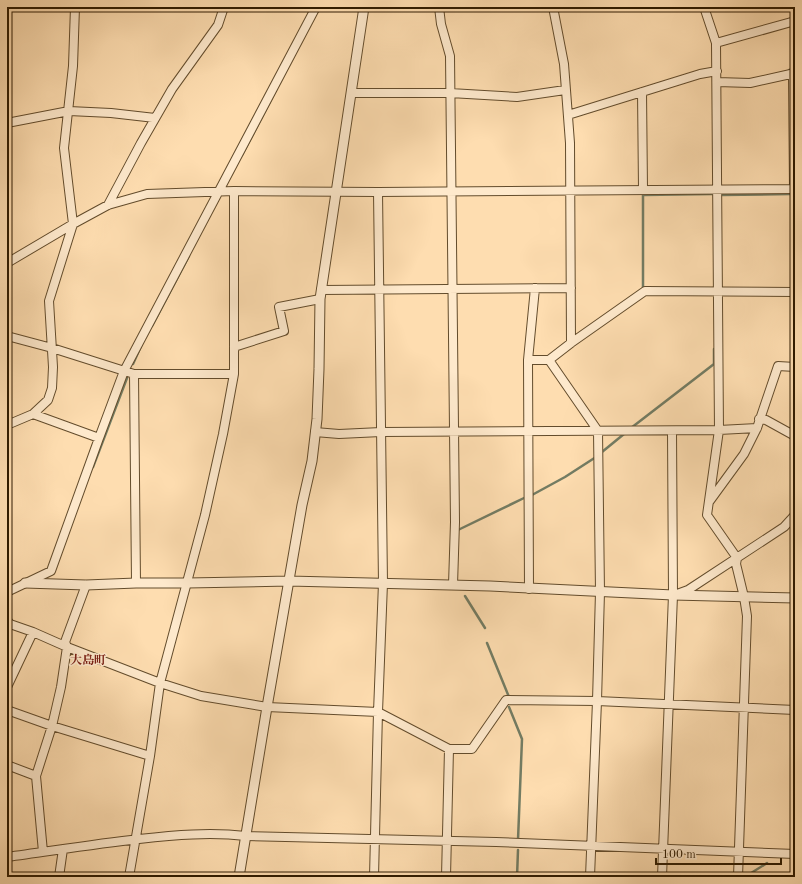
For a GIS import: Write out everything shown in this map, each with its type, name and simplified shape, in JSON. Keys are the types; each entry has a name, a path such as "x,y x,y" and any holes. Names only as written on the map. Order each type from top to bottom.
{"street":[{"path":"7,425 33,414 48,400 52,388 52,348 49,301 73,224 64,148 69,111 74,46 75,7"},
{"path":"108,205 141,143 172,90 218,25 224,7"},
{"path":"7,592 51,571 124,371 316,7"},
{"path":"239,877 289,581 312,460 319,370 320,295 364,7"},
{"path":"439,7 441,24 450,56 455,522 453,585"},
{"path":"553,7 564,64 570,143 569,190 571,342"},
{"path":"704,7 716,43 717,71 719,430 707,515 737,558 736,564 747,616 738,877"},
{"path":"716,43 795,21"},
{"path":"568,115 700,74 717,71"},
{"path":"7,263 108,205 147,194 234,191 378,192 794,189 794,73 750,83 717,82"},
{"path":"351,93 450,93 517,97 565,90"},
{"path":"642,92 643,189"},
{"path":"7,123 69,111 111,113 155,118"},
{"path":"129,877 150,756 160,683 205,516 223,434 234,374 234,191"},
{"path":"374,877 383,583 378,192"},
{"path":"529,589 528,360 535,288"},
{"path":"234,347 284,331 279,307 320,295 380,290 571,288"},
{"path":"528,360 549,360 571,342 645,291 795,292"},
{"path":"7,336 52,348 134,374 234,374"},
{"path":"549,360 598,431 600,592 598,701 590,877"},
{"path":"708,503 744,454 757,428 778,366 795,367"},
{"path":"134,374 136,583"},
{"path":"33,414 99,438"},
{"path":"759,419 766,420 795,436"},
{"path":"315,432 339,434 453,431 672,431 757,428"},
{"path":"662,877 673,595 672,431"},
{"path":"673,595 688,590 737,558 784,527 795,515"},
{"path":"25,584 187,584 289,581 453,585 673,595 795,598"},
{"path":"43,852 36,776 52,726 61,687 67,647 65,642 86,585"},
{"path":"7,620 10,624 67,647 160,683 201,696 267,707 378,712 449,749 472,749 506,700 598,701 795,710"},
{"path":"7,687 33,632"},
{"path":"7,710 52,726 150,756"},
{"path":"446,877 449,749"},
{"path":"7,765 36,776"},
{"path":"7,857 136,839 220,833 246,836 663,848 795,854"},
{"path":"59,877 63,849"}],"waterway":[{"path":"789,70 795,67"},
{"path":"242,155 276,90"},
{"path":"646,288 643,288 643,195 713,194"},
{"path":"721,195 790,194"},
{"path":"152,326 189,256"},
{"path":"133,364 141,346"},
{"path":"631,428 714,364 714,349"},
{"path":"93,467 127,378"},
{"path":"602,452 624,434"},
{"path":"532,495 565,477 596,457"},
{"path":"458,530 524,498"},
{"path":"465,596 485,628"},
{"path":"487,643 509,697"},
{"path":"509,707 522,739 518,840"},
{"path":"517,877 518,850"},
{"path":"748,875 767,863"}],"district":[{"name":"大島町","path":"88,660"}]}
